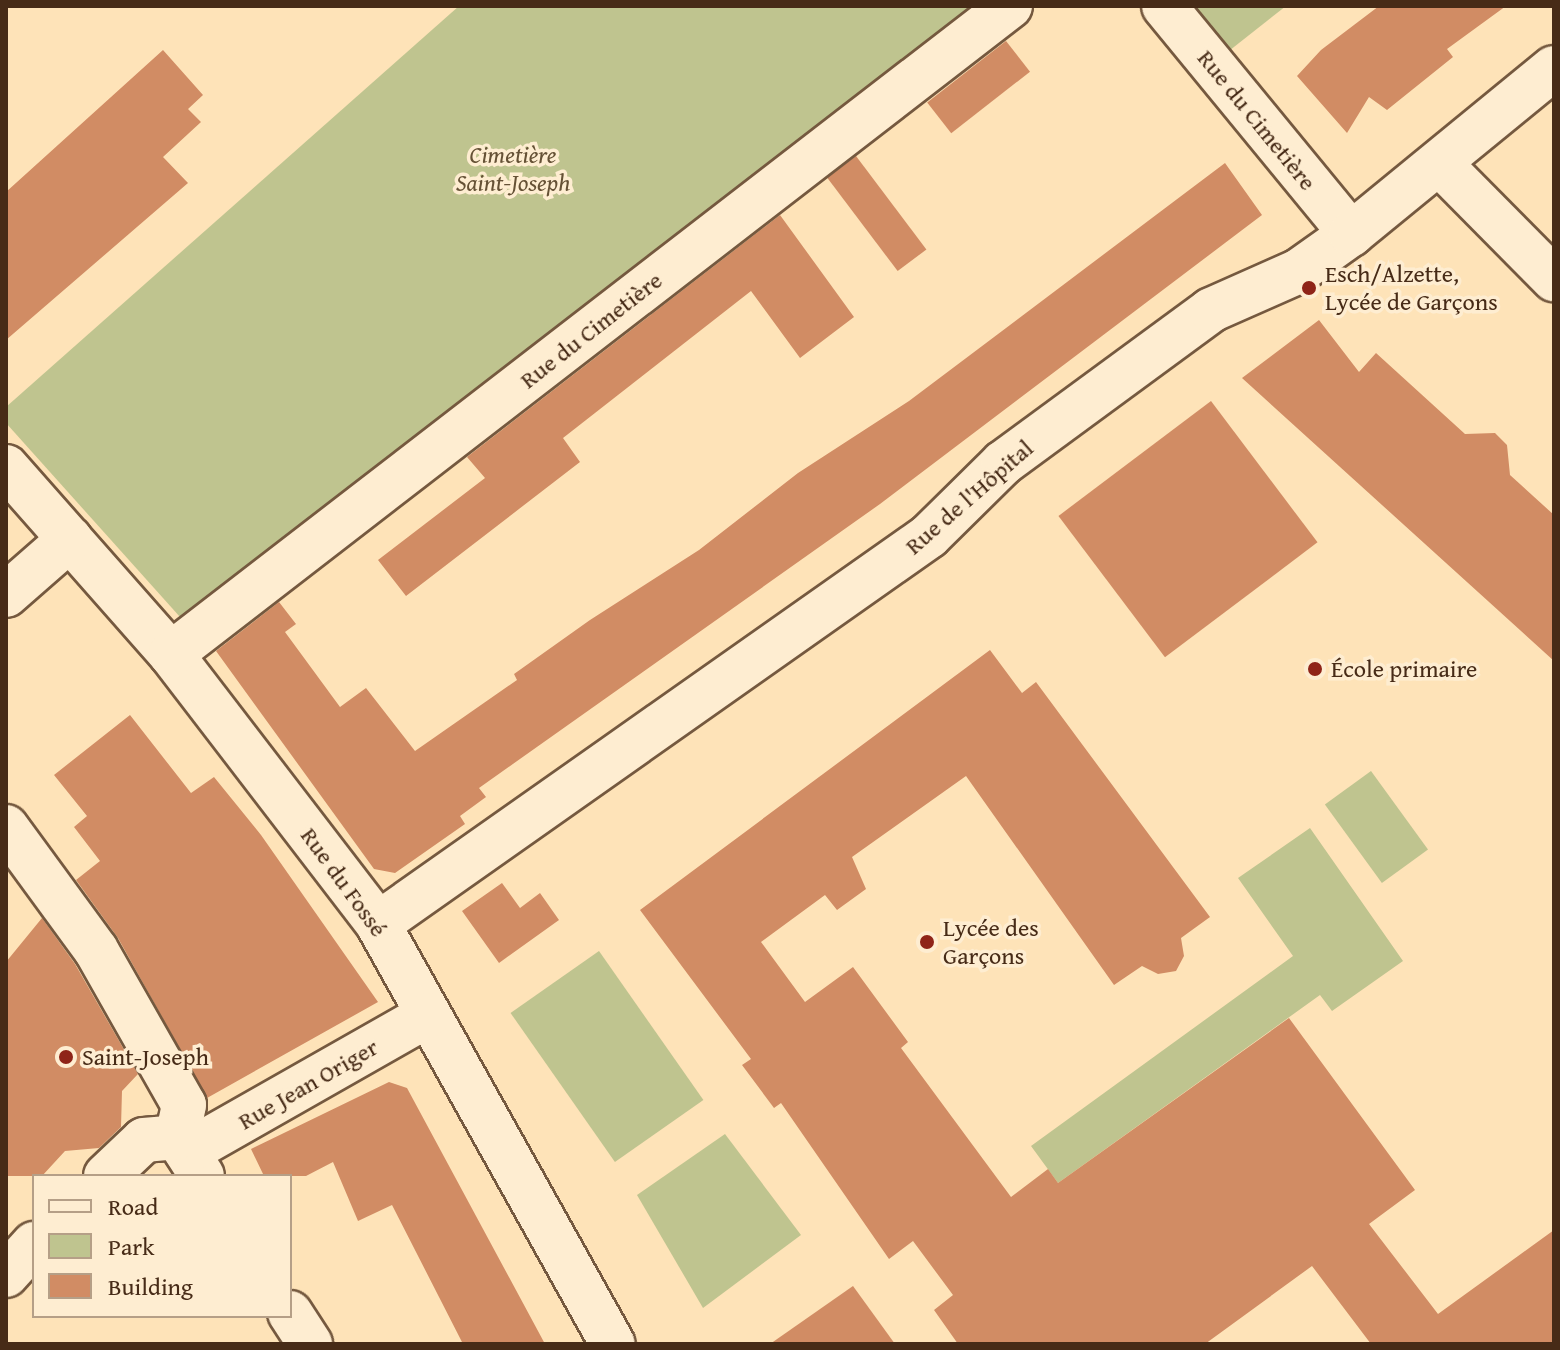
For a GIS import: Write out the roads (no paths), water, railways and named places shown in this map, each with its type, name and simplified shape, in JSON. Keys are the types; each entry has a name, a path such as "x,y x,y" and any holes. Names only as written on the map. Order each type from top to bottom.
{"street":[{"name":"Rue du Cimetière","path":"171,654 1010,6"},
{"name":"Rue du Cimetière","path":"1164,6 1351,234"},
{"name":"Rue de l'Hôpital","path":"378,924 929,536 1003,463 1211,310 1299,271 1351,234 1441,165 1479,124 1554,68"},
{"path":"1441,165 1554,279"},
{"name":"Rue du Fossé","path":"6,467 171,654 378,924 613,1344"},
{"path":"6,595 70,539"},
{"path":"6,827 96,950 184,1105 189,1155"},
{"name":"Rue Jean Origer","path":"108,1174 144,1140 189,1155 428,1015"},
{"path":"292,1316 310,1344"}],"place":[{"name":"Esch/Alzette, Lycée de Garçons","path":"1309,288"},
{"name":"École primaire","path":"1315,669"},
{"name":"Lycée des Garçons","path":"927,942"},
{"name":"Saint-Joseph","path":"66,1057"}],"park label":[{"name":"Cimetière Saint-Joseph","path":"513,169"}]}
